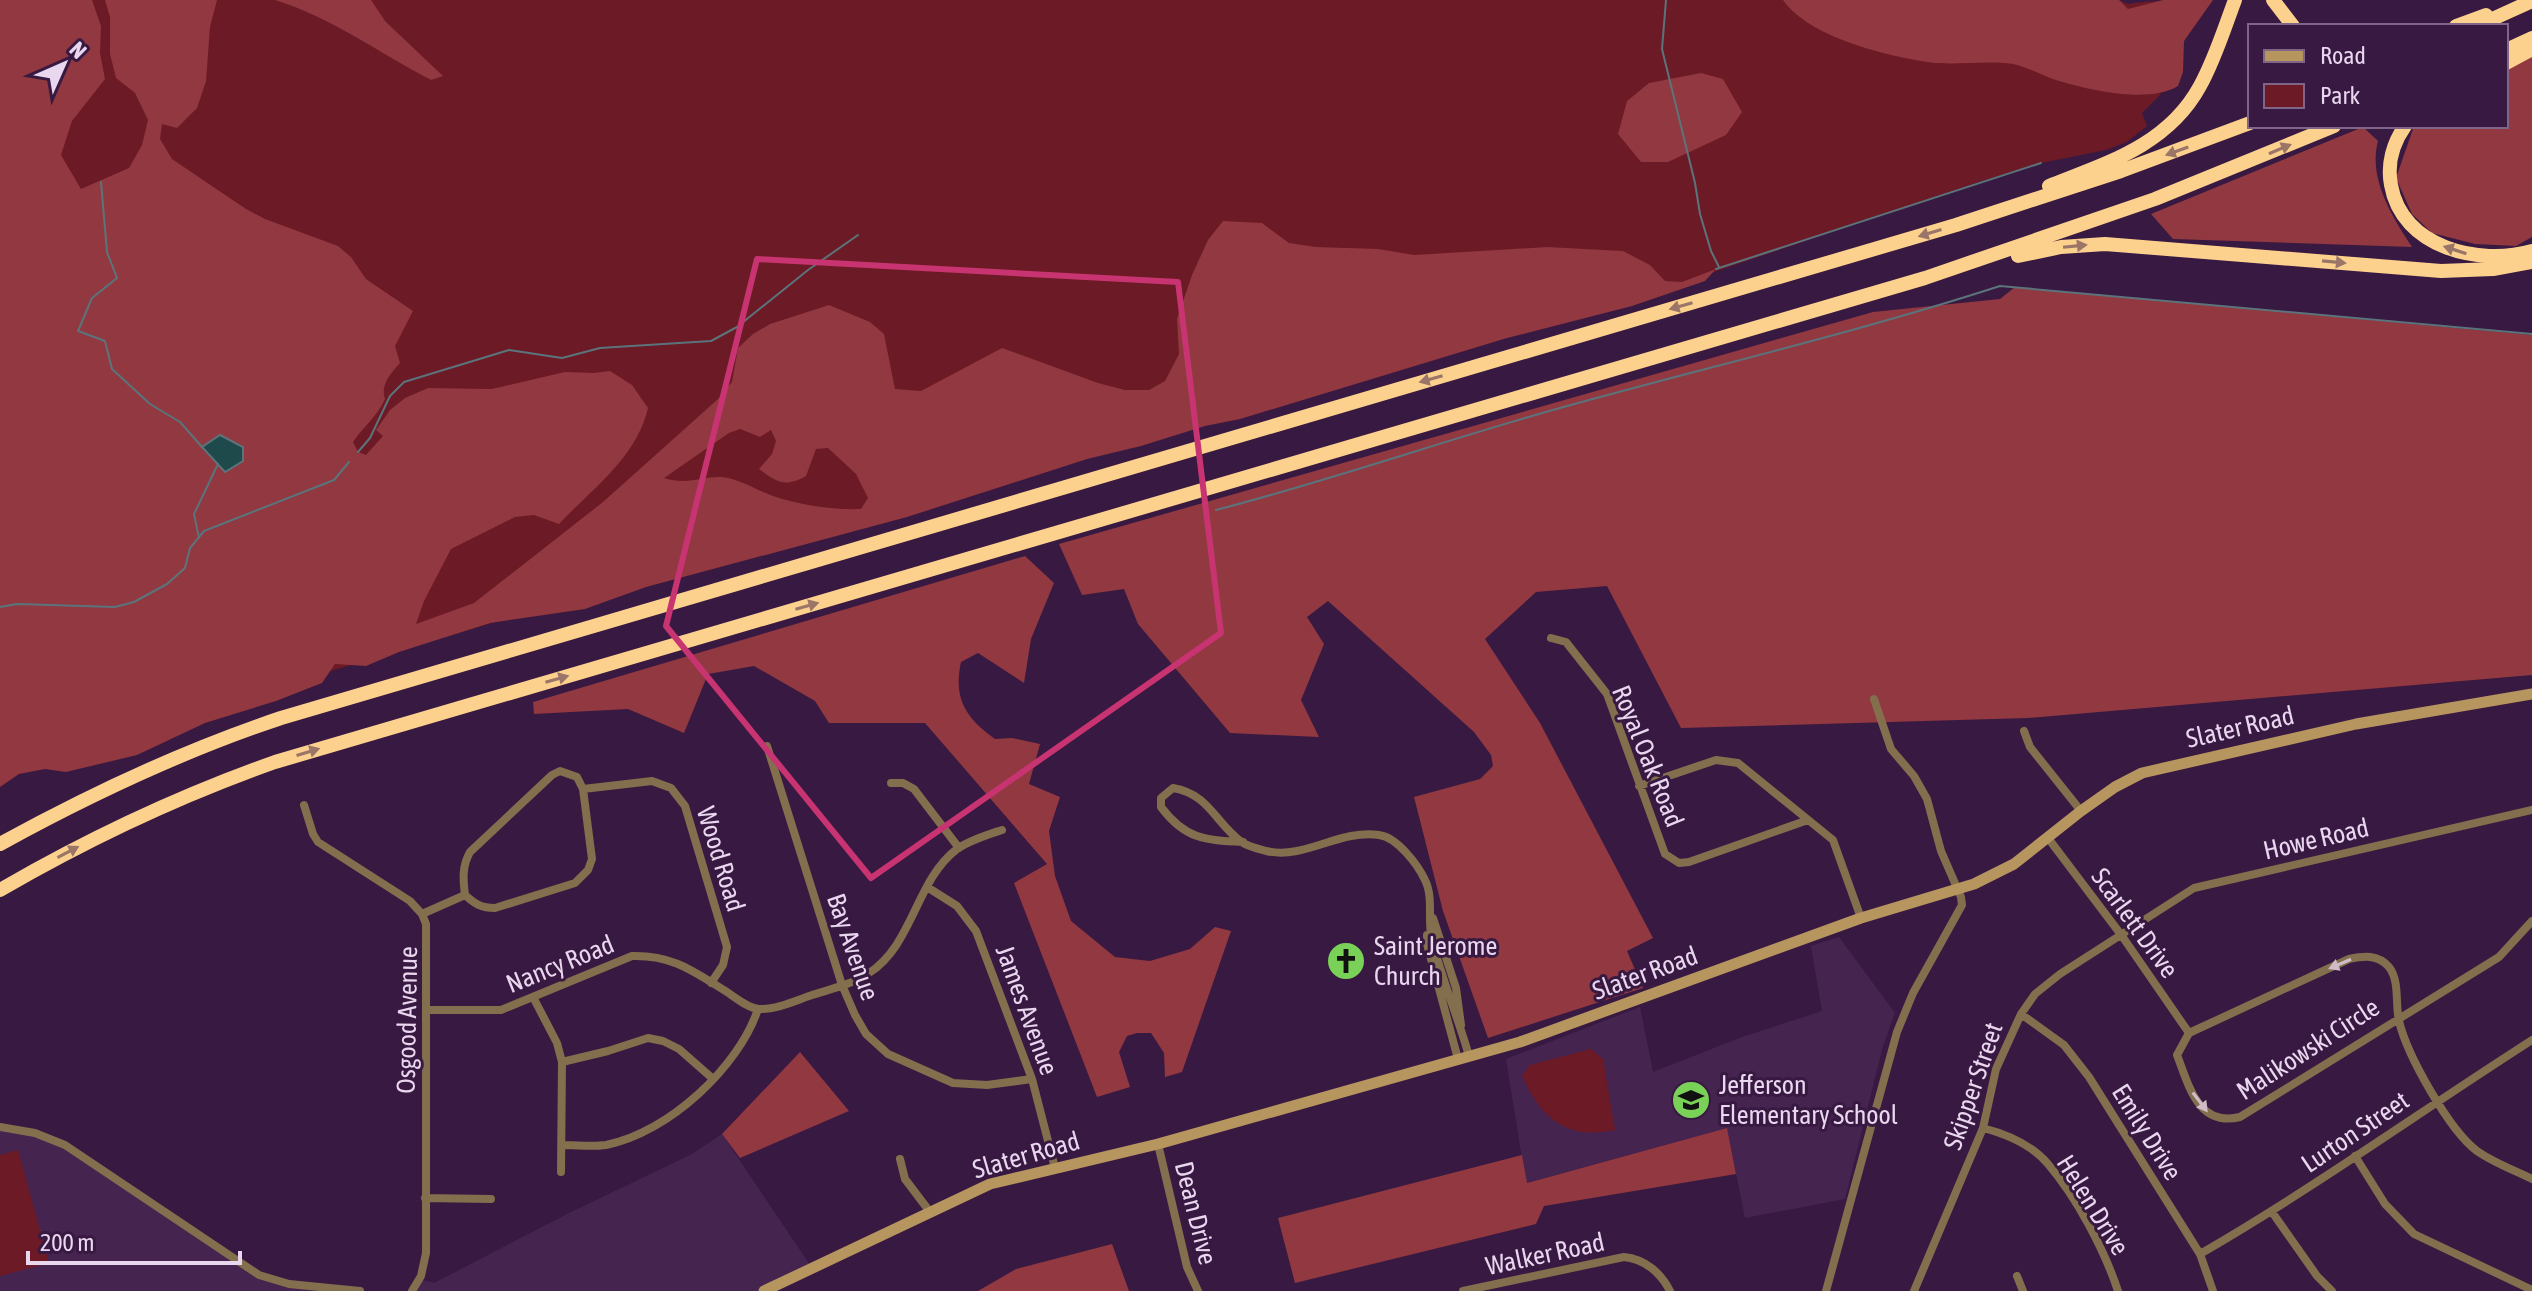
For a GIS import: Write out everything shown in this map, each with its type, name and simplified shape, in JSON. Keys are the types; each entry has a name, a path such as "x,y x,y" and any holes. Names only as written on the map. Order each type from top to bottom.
{"highway":[{"path":"1988,215 2025,196 2132,152 2162,133 2180,116 2200,87 2235,0"},
{"path":"2273,0 2291,24"},
{"path":"2481,24 2532,1"},
{"path":"2461,24 2510,11"},
{"path":"2508,49 2532,38"},
{"path":"2508,62 2532,49"},
{"path":"0,844 90,795 149,768 236,733 312,708 1988,215 2121,171 2248,124"},
{"path":"0,890 150,811 291,757 1971,264 2155,199 2329,128"},
{"path":"2404,128 2393,152 2390,180 2401,212 2415,230 2444,247 2468,254 2493,256 2532,251"},
{"path":"1971,264 2061,247 2105,244 2441,271 2532,262"}],"main road":[{"name":"Slater Road","path":"764,1291 990,1184 1158,1144 1520,1042 1861,918 1995,876 2115,787 2142,773 2356,724 2532,694"}],"street":[{"name":"Royal Oak Road","path":"1551,638 1566,642 1607,694 1665,854 1679,863 1808,820"},
{"path":"1826,1291 1897,1032 1913,993 1959,914 1962,901 1941,851 1927,799 1914,776 1891,749 1874,699"},
{"path":"2024,731 2030,747 2081,811"},
{"name":"Bay Avenue","path":"767,746 842,985 866,1034 888,1054 953,1083 987,1085 1032,1079"},
{"path":"1639,786 1716,760 1738,763 1833,840 1861,918"},
{"path":"560,771 577,777 583,789 592,859 588,870 575,883 495,908 483,908 465,895 465,862 470,852 552,775 560,771"},
{"name":"Wood Road","path":"583,789 652,781 671,788 685,806 727,947 723,965 711,983"},
{"path":"891,783 903,783 914,789 959,848"},
{"path":"1243,842 1190,791 1173,788 1161,798 1161,807 1183,831 1211,839 1243,842 1274,852 1293,853 1340,837 1382,834 1411,856 1427,883 1431,936 1450,1005 1461,1028 1464,1058"},
{"name":"Osgood Avenue","path":"304,805 318,842 410,901 422,914 428,934 425,1259 421,1276 412,1291"},
{"name":"Howe Road","path":"2122,936 2194,888 2532,810"},
{"path":"563,1145 604,1145 633,1137 676,1115 742,1046 758,1009 842,985 869,973 892,950 940,867 959,848 1002,830"},
{"name":"Scarlett Drive","path":"2048,838 2122,936 2189,1033"},
{"name":"James Avenue","path":"927,887 957,906 976,931 1032,1079 1055,1168"},
{"path":"422,914 465,895"},
{"path":"1430,910 1427,944 1464,1058"},
{"path":"2532,921 2499,957 2398,1019 2408,1051 2461,1135 2476,1150 2532,1179"},
{"name":"Skipper Street","path":"1914,1291 1983,1128 1996,1069 2021,1014 2035,994 2060,974 2122,936"},
{"name":"Nancy Road","path":"427,1010 501,1010 632,956 668,959 758,1009"},
{"name":"Malikowski Circle","path":"2364,956 2377,958 2389,967 2394,980 2398,1019 2240,1117 2226,1120 2212,1116 2199,1104 2177,1055 2189,1033 2349,959 2364,956"},
{"path":"533,997 557,1043 562,1062 561,1172"},
{"name":"Emily Drive","path":"2021,1014 2064,1045 2089,1077 2200,1254 2213,1291"},
{"path":"562,1062 648,1038 679,1049 712,1078"},
{"name":"Lurton Street","path":"2200,1254 2272,1212 2532,1040"},
{"path":"0,1127 35,1133 65,1145 259,1275 284,1283 360,1291"},
{"name":"Helen Drive","path":"1983,1128 2007,1134 2047,1162 2083,1217 2111,1270 2118,1291"},
{"name":"Dean Drive","path":"1158,1144 1187,1267 1198,1291"},
{"path":"2355,1156 2385,1204 2414,1234 2532,1290"},
{"path":"900,1159 905,1179 930,1212"},
{"path":"425,1198 491,1199"},
{"path":"2272,1212 2317,1276 2332,1291"},
{"name":"Walker Road","path":"1463,1291 1624,1257 1639,1260 1654,1269 1670,1291"},
{"path":"2017,1276 2023,1291"}],"highlighted area":[{"path":"757,259 1178,282 1221,633 871,878 666,626"}],"shaded area":[{"path":"0,0 92,0 101,26 100,53 105,79 72,121 61,155 81,189 129,168 142,145 148,120 135,93 116,78 110,54 110,17 105,0 217,0 210,27 206,81 197,108 177,128 162,124 160,139 172,159 246,209 338,246 351,257 366,279 413,311 395,346 400,363 385,384 385,399 353,442 358,452 366,455 383,436 376,430 390,410 405,398 428,388 492,389 565,372 610,371 632,385 648,408 642,426 624,457 559,524 534,515 515,517 451,549 424,601 416,624 474,603 603,502 718,399 732,382 738,348 753,334 770,324 829,305 870,322 884,334 895,389 921,391 1002,348 1098,383 1125,390 1149,390 1165,381 1179,354 1177,319 1208,240 1223,221 1262,223 1289,243 1378,249 1414,255 1547,247 1623,251 1650,265 1665,281 1682,282 1716,269 1705,281 1632,306 1507,338 1240,419 1087,459 907,517 646,587 585,609 490,623 399,652 366,666 335,664 322,683 205,723 137,755 66,772 45,769 19,774 0,787","holes":["740,429 760,437 771,430 776,441 772,454 759,469 771,477 781,482 799,480 806,476 816,449 828,448 856,474 868,498 861,509 828,508 783,499 723,477 683,481 664,478 729,433"]},
{"path":"275,0 371,0 385,21 443,76 431,80 316,16"},
{"path":"1783,0 2119,0 2128,9 2163,0 2213,0 2184,41 2183,72 2178,86 2136,95 2072,85 2013,64 1927,62 1890,55 1828,34 1795,13"},
{"path":"2532,56 2532,237 2516,246 2475,244 2432,233 2412,214 2396,178 2413,128 2508,128 2508,69"},
{"path":"1701,73 1723,79 1742,112 1726,135 1668,162 1641,162 1618,134 1627,101 1649,83"},
{"path":"2364,128 2378,141 2376,169 2379,183 2390,210 2412,247 2173,239 2151,214"},
{"path":"2015,287 2532,335 2532,675 2028,718 1681,728 1607,586 1536,592 1485,639 1540,723 1653,938 1627,951 1643,988 1488,1038 1443,911 1414,797 1480,779 1493,766 1491,755 1474,732 1328,601 1307,617 1324,644 1301,700 1319,737 1230,733 1138,624 1124,589 1082,595 1059,544 1873,312 2000,299"},
{"path":"220,435 243,447 243,461 225,472 202,447"},
{"path":"1025,556 1054,583 1031,639 1024,683 978,653 961,662 959,687 969,715 995,739 1012,738 1040,744 1029,784 1060,797 1049,831 1055,876 1071,921 1115,957 1150,961 1190,949 1215,927 1231,931 1182,1072 1165,1077 1164,1053 1151,1033 1137,1033 1127,1036 1119,1052 1130,1087 1097,1097 1014,883 1047,864 925,723 829,723 815,701 754,666 708,674 684,733 628,709 534,714 533,702"},
{"name":"Jefferson Elementary School","path":"1839,937 1895,1013 1883,1046 1845,1199 1745,1218 1727,1128 1526,1183 1506,1059 1640,1007 1653,1072 1742,1037 1822,1011 1811,946"},
{"path":"800,1052 849,1111 740,1158 722,1134"},
{"path":"0,1127 54,1139 259,1275 360,1291 0,1291"},
{"path":"1727,1128 1736,1174 1544,1206 1536,1224 1295,1283 1278,1218 1522,1155 1527,1183"},
{"path":"722,1134 812,1268 764,1291 412,1291 419,1279 434,1283 692,1154"},
{"path":"1112,1244 1129,1291 978,1291 1016,1269"}],"green space":[{"path":"0,0 2119,0 2128,4 2165,1 2201,4 2160,95 2142,113 2147,126 2127,142 2106,150 2041,163 1982,181 1682,283 1665,281 635,580 234,700"},
{"path":"1591,1049 1603,1059 1615,1130 1583,1132 1558,1123 1538,1104 1522,1076 1530,1065"},
{"path":"18,1150 49,1263 0,1276 0,1155"}],"waterway":[{"path":"1666,0 1662,49 1700,214 1719,267"},
{"path":"1716,269 2041,163"},
{"path":"101,182 107,252 117,278 92,298 78,331 105,341 112,369 150,404 180,422 202,447"},
{"path":"358,452 370,438 390,396 404,382 509,350 562,358 600,348 711,341 737,327 808,270 858,235"},
{"path":"1216,510 1560,408 1836,334 2000,286 2532,334"},
{"path":"0,607 17,604 115,607 134,602 167,584 185,568 190,548 204,531 334,480 349,462"},
{"path":"199,538 194,514 218,464"}],"place":[{"name":"Saint Jerome Church","path":"1346,961"},
{"name":"Jefferson Elementary School","path":"1691,1100"}]}
